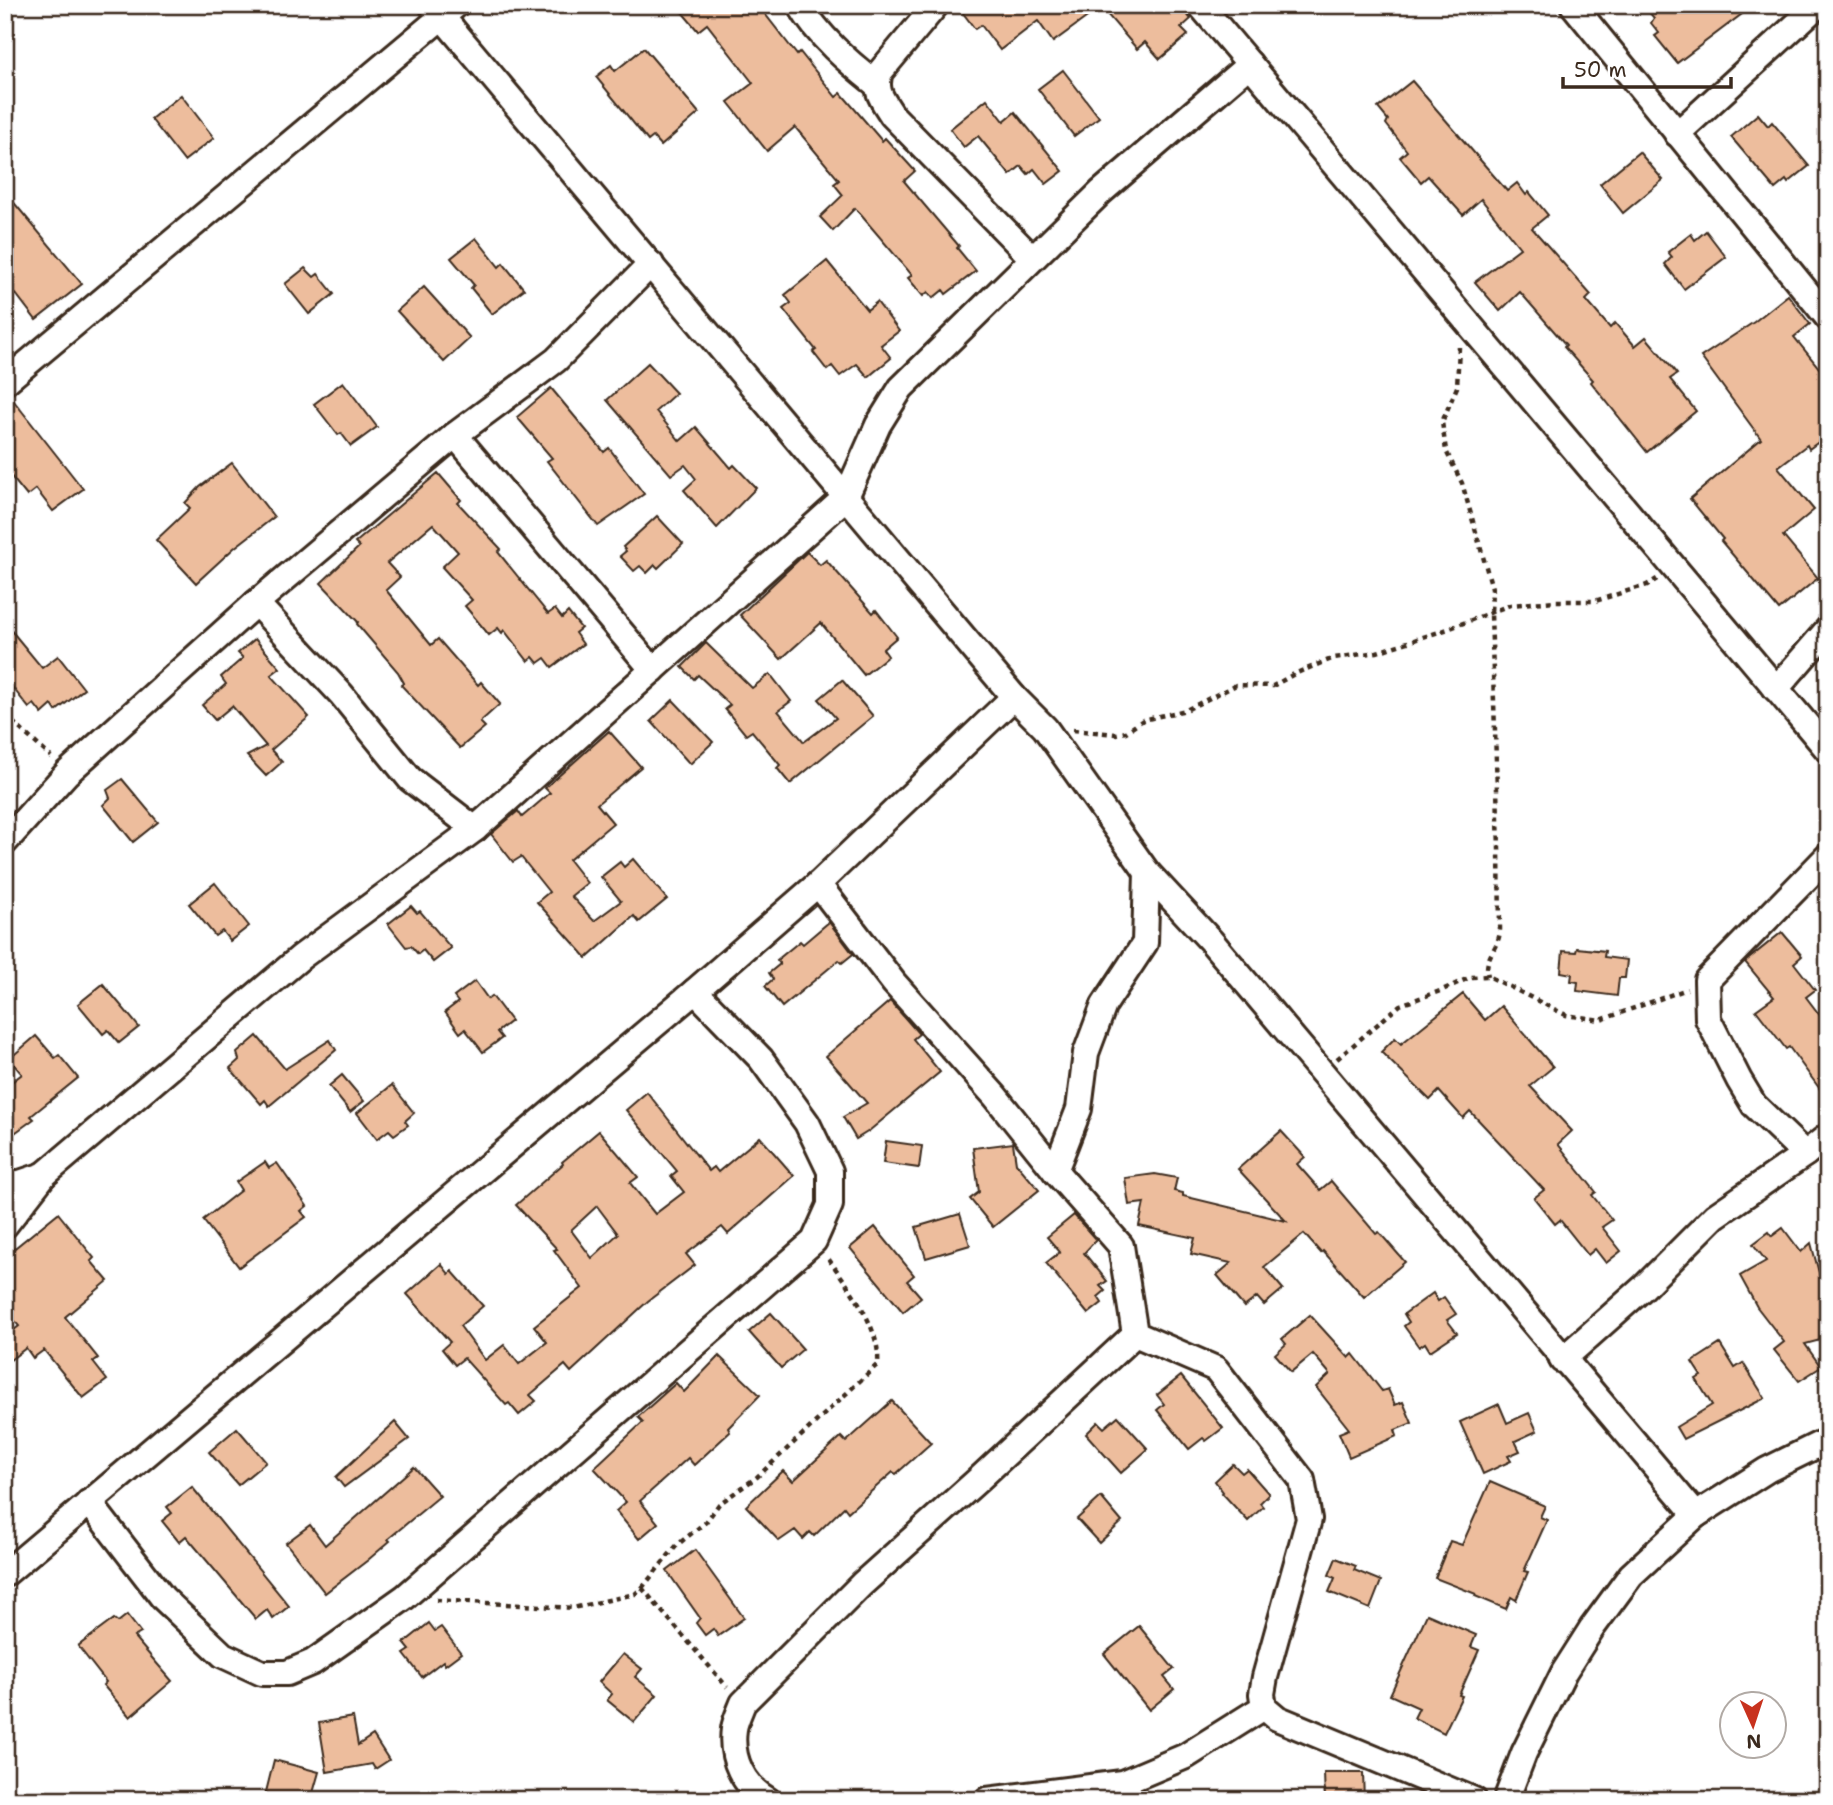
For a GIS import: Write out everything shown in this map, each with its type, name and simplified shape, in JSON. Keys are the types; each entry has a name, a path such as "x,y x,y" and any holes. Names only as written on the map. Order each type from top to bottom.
{"street":[{"path":"800,5 821,35 849,63 876,84 892,115 1032,258"},
{"path":"876,84 880,72 936,5"},
{"path":"1200,5 1828,750"},
{"path":"1573,5 1828,318"},
{"path":"1678,134 1818,5"},
{"path":"5,382 443,9 846,497 1014,697 1045,728 1147,872 1211,941 1445,1215 1562,1360 1696,1516"},
{"path":"5,1225 44,1175 301,957 475,830 846,497 877,425 901,388 1101,192 1250,64"},
{"path":"5,842 67,773 256,603 455,435 556,360 651,264"},
{"path":"455,435 653,670"},
{"path":"256,603 341,694 411,779 475,830"},
{"path":"1776,689 1828,629"},
{"path":"6,1572 695,991 818,884 1014,697"},
{"path":"1805,1154 1754,1105 1739,1080 1707,1018 1707,980 1828,856"},
{"path":"1055,1171 1079,1109 1086,1053 1104,1005 1145,943 1147,872"},
{"path":"818,884 894,983 995,1096 1055,1171 1121,1246 1135,1334"},
{"path":"89,1502 163,1598 222,1655 262,1673 287,1673 313,1662 405,1597 814,1241 830,1205 830,1171 807,1123 761,1059 695,991"},
{"path":"1562,1360 1643,1287 1715,1216 1828,1136"},
{"path":"5,1188 44,1175"},
{"path":"768,1800 754,1792 735,1760 734,1729 743,1703 862,1584 1135,1334"},
{"path":"1135,1334 1216,1369 1302,1480 1309,1519 1265,1677 1262,1694 1264,1707 1277,1718 1474,1800"},
{"path":"1506,1800 1524,1753 1564,1672 1631,1575 1696,1516 1767,1470 1828,1440"},
{"path":"987,1800 1122,1783 1186,1756 1264,1707"}],"path":[{"path":"1470,326 1460,338 1457,387 1442,422 1446,452 1462,483 1492,589 1500,940 1489,953 1486,966 1488,976"},
{"path":"1045,728 1116,734 1126,732 1143,720 1186,710 1236,685 1273,686 1294,674 1334,658 1377,652 1491,614 1510,605 1595,601 1647,585 1676,568"},
{"path":"5,715 67,773"},
{"path":"1322,1072 1400,1005 1471,977 1488,976 1566,1015 1601,1020 1652,1003 1707,980"},
{"path":"405,1597 573,1608 635,1594 642,1588 677,1545 706,1522 719,1504 757,1477 878,1364 878,1352 859,1300 814,1241"},
{"path":"642,1588 712,1672 743,1703"}],"building":[{"path":"676,5 758,5 797,55 800,52 836,97 841,93 882,141 885,138 915,171 904,181 959,246 957,248 976,271 946,294 943,290 933,298 928,292 923,296 908,278 912,275 855,208 833,231 820,217 843,195 834,184 839,180 795,127 767,151 728,102 753,83 707,24 698,31"},
{"path":"957,5 1179,5 1191,19 1181,28 1188,35 1160,59 1145,42 1137,49 1101,7 1053,42 1038,21 1000,50 981,25 975,29"},
{"path":"1643,5 1754,5 1677,63 1655,36 1659,33 1651,23 1654,18"},
{"path":"644,48 699,113 661,146 653,137 648,141 596,77 611,65 615,71"},
{"path":"1063,70 1099,117 1074,136 1038,89"},
{"path":"1412,81 1507,191 1517,183 1526,195 1529,192 1548,215 1532,228 1591,295 1586,300 1610,328 1615,323 1635,346 1646,337 1677,374 1670,379 1696,411 1647,452 1591,382 1593,380 1564,347 1566,345 1520,292 1500,311 1475,282 1520,248 1481,199 1463,215 1428,176 1421,182 1400,157 1407,151 1386,124 1388,120 1378,108"},
{"path":"181,95 214,138 184,161 151,119"},
{"path":"987,99 1004,121 1015,112 1063,171 1046,184 1034,169 1028,174 1021,166 1010,175 978,136 964,147 950,129"},
{"path":"1758,114 1768,126 1772,122 1809,166 1788,183 1786,180 1775,189 1731,137"},
{"path":"1639,152 1663,180 1623,213 1600,184"},
{"path":"5,192 82,284 36,320 16,294 14,296 5,286"},
{"path":"1706,231 1726,257 1684,289 1665,264 1672,257 1668,252 1691,234 1695,240"},
{"path":"476,238 499,267 503,263 524,289 492,314 471,288 474,285 451,258"},
{"path":"827,261 867,310 877,302 899,331 881,345 891,358 868,377 857,364 840,376 832,366 827,370 813,352 816,350 783,309 791,303 785,295"},
{"path":"305,268 314,277 318,274 334,294 309,314 285,284"},
{"path":"424,287 470,338 444,362 397,311"},
{"path":"1788,295 1810,324 1794,337 1828,379 1828,435 1809,449 1807,445 1778,467 1814,510 1783,536 1818,578 1779,610 1690,499 1761,439 1701,357 1754,322"},
{"path":"648,363 676,393 656,411 680,441 696,427 731,468 734,465 756,488 717,528 684,490 696,479 685,465 671,475 607,400"},
{"path":"343,382 377,427 351,446 341,433 338,435 314,404"},
{"path":"551,388 604,452 609,448 644,494 598,526 547,461 552,458 517,417"},
{"path":"10,396 83,489 53,511 36,489 27,496 5,469 5,397"},
{"path":"232,463 274,517 234,548 196,583 156,540 190,508 185,503 200,487"},
{"path":"438,473 461,500 458,503 501,549 498,552 548,614 555,609 562,618 568,612 581,628 575,633 583,644 552,667 545,658 538,663 533,657 528,661 504,630 502,633 498,628 489,635 465,606 472,600 442,567 458,552 433,524 387,563 400,577 386,590 431,645 438,639 478,685 481,682 500,704 480,722 485,727 460,748 401,685 404,683 398,672 358,622 321,583 359,547 355,543"},
{"path":"657,516 683,544 658,568 655,565 647,573 640,566 634,571 620,556 626,551 623,547"},
{"path":"807,552 820,565 826,560 873,613 876,610 897,637 883,649 888,656 864,675 821,623 781,659 740,615"},
{"path":"5,623 42,668 58,656 84,689 56,711 52,705 42,714 34,704 29,708 5,678"},
{"path":"255,639 280,668 271,675 309,717 271,750 282,762 266,776 247,756 266,746 232,706 215,720 202,705 226,684 221,677 243,658 238,653"},
{"path":"706,643 752,688 770,674 791,701 778,711 804,742 836,718 819,699 842,680 873,716 790,784 777,768 780,765 752,731 746,735 725,709 730,705 698,675 694,679 682,667"},
{"path":"673,700 713,742 690,764 651,721"},
{"path":"609,731 641,767 597,804 613,823 569,860 587,883 571,896 594,921 621,901 601,877 620,862 624,867 633,859 667,899 639,922 634,916 587,958 537,902 549,892 521,857 513,862 491,834 518,811 522,817 550,793 545,788"},
{"path":"122,779 158,822 133,842 103,805 110,798 107,790"},
{"path":"215,883 249,926 230,941 222,931 215,936 189,904"},
{"path":"411,906 417,913 420,911 451,948 433,962 423,950 418,954 411,946 406,947 388,924"},
{"path":"829,922 853,954 842,963 839,960 782,1007 765,986 773,979 769,973 780,964 777,960 800,941 803,944"},
{"path":"1782,932 1802,956 1794,963 1815,990 1806,997 1828,1026 1828,1100 1789,1047 1786,1049 1756,1010 1774,997 1745,962"},
{"path":"1577,948 1605,951 1604,957 1627,960 1625,978 1619,978 1617,996 1577,991 1578,982 1571,981 1572,974 1561,972 1563,951 1576,952"},
{"path":"475,981 488,999 492,996 511,1021 497,1032 502,1038 483,1052 465,1029 460,1033 445,1012 458,1002 454,997"},
{"path":"103,984 139,1027 119,1043 108,1030 103,1034 78,1004"},
{"path":"1463,994 1485,1020 1501,1006 1553,1067 1530,1086 1572,1131 1558,1144 1596,1192 1592,1195 1612,1220 1602,1227 1621,1251 1606,1263 1595,1249 1588,1255 1560,1220 1555,1224 1534,1198 1544,1190 1470,1111 1463,1118 1439,1091 1430,1100 1381,1052 1395,1038 1401,1044"},
{"path":"890,1001 919,1034 913,1039 940,1072 856,1139 843,1117 867,1103 826,1056"},
{"path":"36,1036 55,1058 59,1055 78,1078 31,1116 34,1119 5,1140 5,1087 22,1074 9,1059"},
{"path":"257,1036 285,1069 330,1040 336,1050 269,1106 265,1100 261,1104 230,1068 239,1060 237,1053"},
{"path":"342,1075 364,1101 350,1112 329,1086"},
{"path":"392,1085 414,1113 405,1121 408,1125 394,1135 389,1130 377,1139 357,1113"},
{"path":"647,1092 709,1171 714,1167 718,1172 760,1137 794,1176 728,1234 722,1227 686,1254 695,1265 648,1301 571,1372 565,1365 530,1395 536,1401 519,1415 509,1403 506,1405 464,1358 455,1365 442,1349 450,1342 407,1294 441,1264 449,1274 452,1271 483,1306 460,1326 485,1360 504,1345 519,1364 547,1342 534,1326 582,1288 554,1250 557,1249 516,1205 599,1131 638,1177 630,1183 655,1214 684,1192 671,1176 677,1171 626,1110","holes":["597,1206 618,1234 592,1258 571,1230"]},
{"path":"1281,1131 1305,1157 1297,1164 1320,1190 1331,1181 1376,1234 1379,1232 1405,1262 1364,1297 1304,1234 1264,1267 1283,1289 1264,1305 1257,1297 1244,1307 1217,1275 1231,1263 1191,1254 1195,1238 1139,1226 1144,1203 1129,1205 1125,1178 1155,1174 1177,1178 1174,1191 1183,1193 1183,1196 1286,1221 1238,1169"},
{"path":"886,1141 922,1146 919,1168 883,1163"},
{"path":"1013,1143 1016,1163 1039,1190 993,1227 970,1199 979,1192 973,1148"},
{"path":"265,1162 269,1168 277,1163 307,1206 301,1211 306,1217 239,1267 203,1220 241,1190 236,1182"},
{"path":"58,1213 94,1258 91,1261 108,1281 65,1317 98,1358 93,1362 107,1380 83,1398 44,1350 33,1358 26,1348 5,1364 5,1337 19,1326 5,1310 5,1256"},
{"path":"960,1214 970,1245 926,1258 916,1227"},
{"path":"1074,1215 1096,1240 1084,1253 1107,1281 1100,1286 1105,1291 1098,1297 1102,1303 1088,1314 1046,1263 1060,1252 1047,1237"},
{"path":"875,1227 914,1275 907,1281 921,1297 903,1312 850,1248"},
{"path":"1783,1228 1801,1252 1811,1243 1828,1306 1828,1338 1805,1344 1821,1367 1799,1381 1774,1350 1784,1342 1757,1307 1740,1276 1766,1261 1753,1244 1769,1232 1772,1236"},
{"path":"1433,1293 1438,1301 1444,1297 1456,1314 1447,1320 1457,1333 1430,1351 1425,1343 1419,1347 1404,1326 1409,1322 1404,1314"},
{"path":"771,1313 803,1349 781,1368 749,1332"},
{"path":"1310,1315 1349,1358 1353,1354 1382,1391 1388,1389 1395,1405 1403,1402 1412,1423 1395,1430 1397,1436 1349,1457 1339,1433 1349,1429 1316,1387 1330,1374 1313,1354 1291,1372 1275,1354 1286,1344 1282,1339"},
{"path":"1720,1344 1735,1368 1743,1363 1765,1398 1683,1439 1676,1427 1712,1405 1696,1379 1701,1376 1692,1362"},
{"path":"719,1356 760,1395 728,1428 730,1432 694,1465 688,1458 640,1501 658,1523 639,1539 616,1511 626,1502 594,1468 643,1422 638,1417 676,1383 684,1392"},
{"path":"1181,1376 1223,1428 1206,1441 1203,1438 1189,1449 1157,1410 1164,1404 1157,1395"},
{"path":"892,1401 931,1443 848,1512 844,1507 814,1536 810,1532 803,1539 795,1530 779,1541 746,1506 783,1471 793,1481 841,1437 846,1442"},
{"path":"1499,1404 1507,1423 1529,1413 1537,1431 1515,1441 1520,1451 1508,1456 1511,1461 1483,1474 1460,1422"},
{"path":"1118,1416 1148,1449 1121,1473 1086,1434 1098,1422 1104,1428"},
{"path":"395,1422 409,1439 344,1487 336,1477"},
{"path":"237,1428 266,1462 238,1485 209,1452"},
{"path":"1233,1464 1242,1473 1247,1469 1269,1494 1260,1503 1263,1507 1248,1521 1222,1493 1215,1481"},
{"path":"414,1467 440,1496 388,1539 390,1541 368,1560 325,1593 286,1543 310,1525 325,1545"},
{"path":"1490,1482 1545,1506 1540,1517 1547,1520 1524,1571 1528,1572 1516,1600 1511,1597 1506,1609 1435,1578 1450,1541 1462,1545"},
{"path":"192,1487 289,1606 273,1619 267,1610 256,1619 186,1536 179,1542 162,1521 172,1513 167,1507"},
{"path":"1101,1497 1122,1522 1099,1543 1077,1519"},
{"path":"695,1550 744,1618 718,1636 713,1629 705,1635 696,1623 700,1618 667,1571"},
{"path":"1336,1558 1356,1566 1354,1570 1381,1581 1370,1609 1329,1592 1335,1578 1329,1575"},
{"path":"1427,1614 1476,1635 1471,1647 1479,1650 1459,1695 1462,1696 1444,1733 1414,1718 1419,1708 1390,1695"},
{"path":"127,1615 141,1633 134,1637 172,1681 130,1717 103,1685 106,1682 78,1646 114,1619 118,1622"},
{"path":"429,1623 435,1631 441,1627 461,1653 445,1665 443,1661 422,1677 404,1654 410,1650 404,1643"},
{"path":"1139,1626 1174,1669 1164,1677 1174,1689 1149,1710 1104,1654"},
{"path":"623,1654 642,1669 635,1677 657,1695 634,1722 607,1700 612,1694 599,1682"},
{"path":"353,1717 358,1745 373,1735 389,1760 375,1769 372,1764 327,1772 319,1723"},
{"path":"274,1760 319,1772 311,1800 264,1800"},
{"path":"1324,1773 1363,1773 1364,1800 1325,1800"}]}
